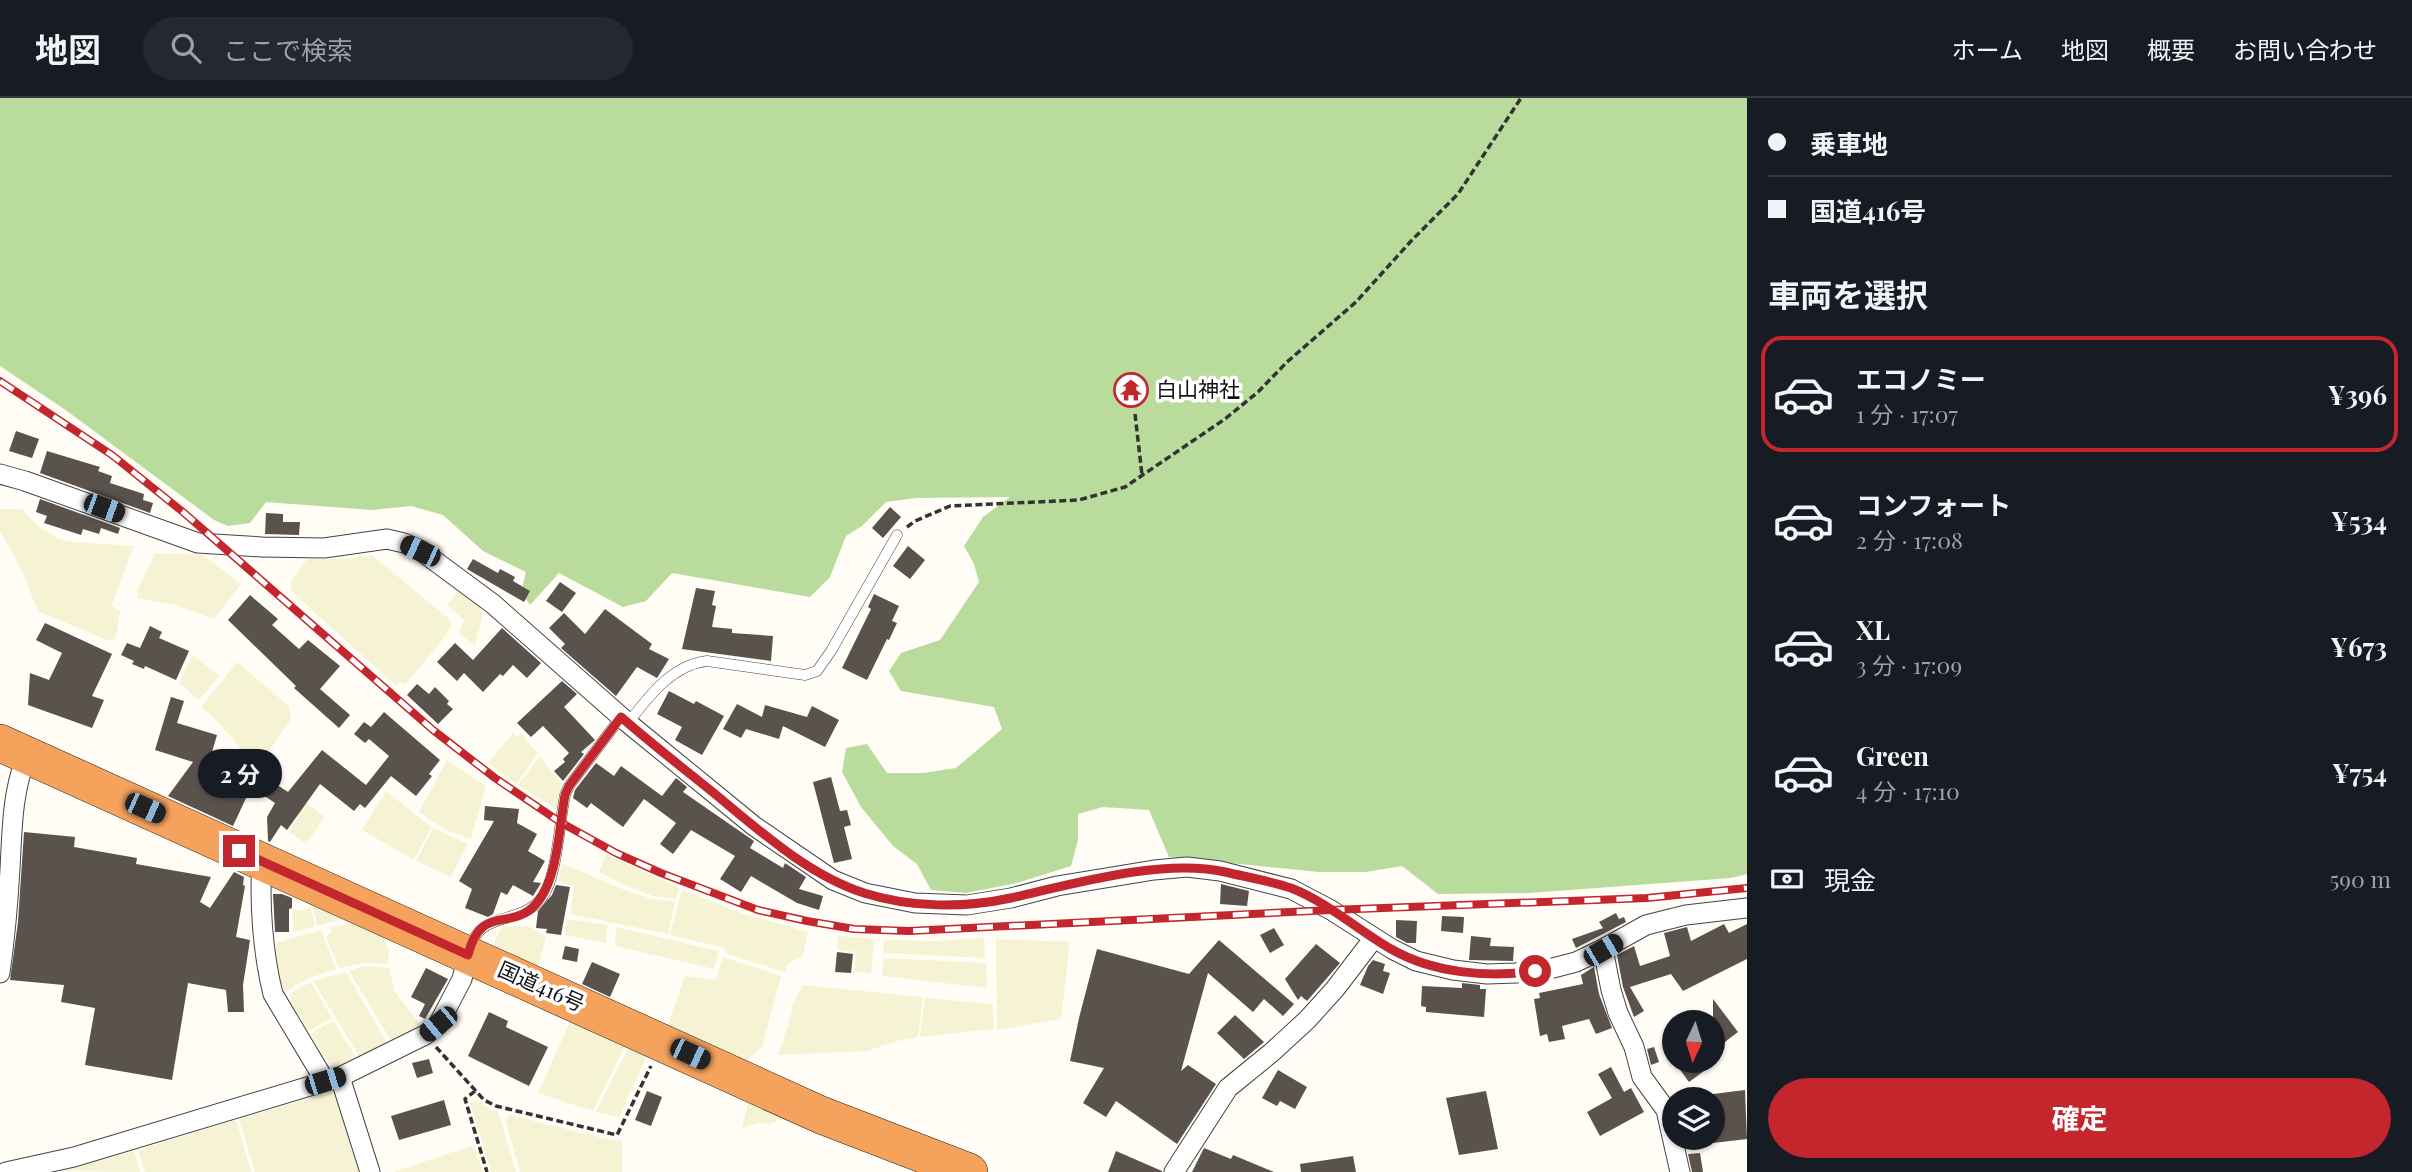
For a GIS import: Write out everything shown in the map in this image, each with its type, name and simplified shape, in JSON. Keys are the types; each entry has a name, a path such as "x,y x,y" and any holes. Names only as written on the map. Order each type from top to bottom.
{"highway":[{"name":"国道416号","path":"13,749 821,1115 970,1172"}],"street":[{"path":"0,474 198,543 324,548 387,539 404,543 446,568 493,604 625,720 754,826 833,880 865,893 915,903 968,905 1011,898 1057,886 1154,870 1187,867 1220,871 1291,888 1416,961 1453,971 1487,974 1553,968 1576,962 1603,950 1646,925 1686,915 1747,908"},
{"path":"0,973 6,931 12,830 20,771 13,749"},
{"path":"262,861 260,887 273,995 333,1079 370,1172"},
{"path":"1174,1172 1228,1088 1307,1020 1374,938"},
{"path":"1603,950 1618,1013 1634,1047 1642,1077 1666,1110 1680,1172"},
{"path":"6,1172 74,1157 333,1079 425,1035 438,1024 462,979 468,955"}],"lane":[{"path":"468,955 472,938 480,927 520,915 535,906 547,890 569,786 649,696 680,669 692,663 707,661 805,675 817,671 897,535"}],"path":[{"path":"897,535 915,521 950,506 1079,500 1125,487 1225,419 1356,302 1458,194 1521,98"},
{"path":"1135,414 1142,475"},
{"path":"425,1035 484,1100 496,1106 617,1135 663,1042"},
{"path":"476,1090 466,1099 487,1172"}],"shaded area":[{"path":"0,509 22,509 38,526 59,539 134,546 112,604 120,611 116,638 109,641 38,611 20,567 0,531"},
{"path":"155,553 203,555 241,584 214,619 175,605 138,598 137,591"},
{"path":"372,555 448,618 451,624 440,643 405,685 400,681 396,686 291,591 292,579 307,559 344,559"},
{"path":"460,590 480,606 483,613 475,646 459,633 464,620 447,605"},
{"path":"193,655 219,676 199,700 179,683"},
{"path":"237,662 289,706 291,719 258,768 217,721 201,707"},
{"path":"513,733 517,737 521,733 538,754 516,784 488,763"},
{"path":"540,756 564,787 557,810 518,785"},
{"path":"447,760 486,786 471,839 446,830 419,812"},
{"path":"286,788 325,817 306,844 289,832 298,817 276,803"},
{"path":"386,791 431,827 414,860 362,830"},
{"path":"433,828 468,844 451,877 416,861"},
{"path":"606,854 679,888 676,899 653,896 599,872"},
{"path":"561,863 652,899 675,901 668,934 570,914 574,886 559,882"},
{"path":"682,890 738,912 808,932 803,955 788,964 785,972 724,953 725,948 670,935"},
{"path":"328,906 350,917 317,926 313,908"},
{"path":"311,908 315,926 294,932 292,912"},
{"path":"567,919 607,925 606,943 565,935"},
{"path":"356,922 383,934 389,951 388,964 364,963 339,968 326,936 331,933 330,928"},
{"path":"528,926 546,936 537,972 491,952 501,927"},
{"path":"616,927 719,951 714,969 615,946"},
{"path":"321,930 336,969 309,978 285,992 277,977 276,943"},
{"path":"838,936 874,939 871,973 854,972 856,952 837,950"},
{"path":"984,938 985,958 883,953 884,940"},
{"path":"996,939 1070,942 1061,1019 997,1030"},
{"path":"723,957 781,976 762,1047 745,1062 667,1027 685,976 716,980"},
{"path":"883,958 986,963 987,988 882,976"},
{"path":"365,966 389,968 395,992 420,1024 392,1042 349,971"},
{"path":"346,972 387,1043 359,1056 313,981"},
{"path":"311,982 332,1018 309,1031 289,1000 289,994"},
{"path":"803,985 923,997 918,1037 867,1051 778,1055 793,1003"},
{"path":"925,998 993,1004 994,1029 920,1037"},
{"path":"573,1015 628,1040 593,1111 538,1093"},
{"path":"333,1021 356,1057 344,1064 330,1064 310,1034"},
{"path":"631,1043 649,1051 619,1117 596,1112"},
{"path":"335,1091 362,1172 255,1172 239,1119"},
{"path":"749,1098 790,1115 771,1124 757,1123 742,1129"},
{"path":"478,1101 491,1110 498,1111 516,1172 491,1172 470,1103"},
{"path":"510,1115 622,1141 622,1172 520,1172 505,1119"},
{"path":"236,1120 251,1172 145,1172 138,1150"},
{"path":"474,1145 483,1172 393,1172"},
{"path":"134,1151 140,1172 64,1171"}],"green space":[{"path":"0,98 1747,98 1747,874 1731,878 1529,893 1438,894 1402,866 1366,872 1319,872 1169,857 1149,810 1103,807 1078,814 1078,840 1071,866 1017,883 966,893 931,890 917,864 893,846 861,807 842,772 846,748 867,744 887,773 923,773 956,768 1002,729 994,707 901,691 889,671 901,653 940,640 979,582 974,564 964,546 983,517 1010,497 916,498 886,502 862,526 846,536 830,577 810,597 672,573 646,601 623,607 559,573 530,605 521,592 526,572 483,551 443,515 411,506 372,510 266,502 250,523 228,526 214,520 67,411 0,366"}],"building":[{"path":"16,431 39,439 32,458 9,451"},
{"path":"47,451 100,467 98,471 112,476 110,483 144,494 143,500 153,503 150,513 40,473"},
{"path":"40,499 120,528 118,534 101,528 99,534 83,529 81,535 44,523 47,516 36,512"},
{"path":"890,507 901,517 883,538 872,528"},
{"path":"266,513 283,514 283,522 300,522 299,535 265,534"},
{"path":"908,546 925,560 910,579 893,566"},
{"path":"473,559 498,573 500,569 515,577 513,581 530,591 524,602 467,569"},
{"path":"560,582 576,593 562,612 546,601"},
{"path":"696,588 715,591 712,605 716,606 712,627 732,629 732,633 773,636 771,661 682,649"},
{"path":"874,594 899,606 892,621 897,623 867,680 842,668 871,609 868,607"},
{"path":"250,595 278,619 272,625 299,649 308,640 340,666 320,689 350,715 339,728 294,688 296,686 228,620"},
{"path":"605,609 652,644 649,649 669,659 657,678 637,667 616,696 561,648 565,644 549,628 564,613 585,634"},
{"path":"45,623 112,654 92,696 104,700 92,728 28,705 30,673 49,680 62,653 36,640"},
{"path":"150,626 162,632 159,638 189,651 176,680 145,666 144,669 132,664 134,661 121,655 127,643 140,648"},
{"path":"502,628 541,663 527,678 513,665 483,692 464,673 457,681 437,662 455,643 473,660"},
{"path":"562,681 577,694 564,707 595,740 581,752 584,754 563,781 554,771 565,762 563,759 569,753 543,726 531,737 517,723"},
{"path":"417,684 429,694 435,687 449,701 447,704 453,709 438,724 407,695"},
{"path":"669,691 724,716 702,755 675,740 682,727 657,714"},
{"path":"171,697 184,701 177,723 217,735 212,752 245,766 241,775 254,781 233,826 168,796 193,762 155,750"},
{"path":"737,704 762,717 765,705 807,717 812,706 839,720 825,747 783,726 779,739 746,729 741,738 723,729"},
{"path":"384,712 440,760 429,774 432,776 416,796 391,776 365,808 360,804 354,811 320,784 287,830 281,825 270,842 268,841 267,817 275,803 263,795 271,781 288,792 322,750 366,785 389,756 369,739 365,743 354,734 364,722 371,727"},
{"path":"596,763 614,776 621,766 662,796 676,778 687,787 683,792 754,841 750,848 783,868 785,863 806,877 799,889 823,896 819,910 797,903 751,876 741,892 720,879 735,856 691,830 673,854 660,844 676,823 644,799 623,827 591,803 587,808 573,798 575,790"},
{"path":"831,777 840,811 847,810 851,825 844,827 852,859 834,863 813,782"},
{"path":"485,806 519,809 517,823 537,834 528,851 545,861 533,882 541,883 533,896 513,885 507,895 501,892 493,914 488,917 465,908 472,889 459,881 494,821 484,820"},
{"path":"24,832 75,837 74,847 137,858 136,864 211,877 200,902 210,908 234,872 244,877 245,886 236,937 250,940 243,985 244,1012 228,1012 226,990 188,983 172,1080 85,1065 95,1008 61,1002 64,985 10,980 18,922"},
{"path":"1221,884 1249,891 1247,906 1220,904"},
{"path":"556,885 570,887 561,935 546,933 547,929 536,928 538,911 552,895"},
{"path":"273,894 292,898 289,932 275,932"},
{"path":"1616,913 1619,919 1624,917 1626,922 1576,948 1572,939 1603,928 1599,922"},
{"path":"1442,916 1464,917 1463,933 1441,931"},
{"path":"1396,920 1417,921 1416,943 1407,943 1396,937"},
{"path":"1724,924 1729,933 1747,924 1747,959 1683,991 1671,974 1630,987 1644,1011 1634,1017 1623,987 1617,955 1634,946 1640,966 1670,956 1664,933 1687,927 1691,941"},
{"path":"1274,928 1284,945 1270,953 1260,935"},
{"path":"1471,936 1491,938 1490,946 1514,947 1513,961 1469,960"},
{"path":"1219,940 1294,1004 1283,1016 1264,999 1253,1012 1208,973 1181,1071 1188,1065 1216,1084 1177,1144 1116,1101 1106,1117 1083,1103 1104,1068 1070,1061 1097,949 1189,974"},
{"path":"1316,944 1340,963 1307,1001 1301,996 1298,1000 1285,979"},
{"path":"565,946 579,949 577,962 562,959"},
{"path":"837,952 853,954 851,973 835,972"},
{"path":"1373,960 1385,964 1383,971 1390,973 1383,994 1360,985"},
{"path":"592,962 620,974 610,997 582,984"},
{"path":"1594,967 1599,994 1612,1028 1596,1034 1589,1019 1562,1026 1565,1039 1549,1042 1547,1034 1540,1036 1534,999 1540,998 1539,993 1583,984 1581,975"},
{"path":"426,968 448,979 425,1019 419,1016 425,1004 411,997"},
{"path":"1462,983 1480,985 1480,989 1486,989 1484,1017 1426,1012 1426,1007 1421,1006 1422,986 1462,988"},
{"path":"1713,999 1721,1010 1713,1010"},
{"path":"489,1012 508,1021 506,1027 548,1047 529,1086 468,1056"},
{"path":"1235,1015 1264,1042 1244,1059 1217,1033"},
{"path":"1726,1016 1738,1032 1726,1041"},
{"path":"1654,1047 1659,1062 1651,1065 1647,1049"},
{"path":"429,1059 433,1073 417,1078 412,1063"},
{"path":"1611,1067 1624,1092 1631,1088 1644,1112 1600,1136 1587,1112 1612,1098 1598,1074"},
{"path":"1278,1070 1307,1087 1295,1109 1280,1101 1277,1106 1262,1098"},
{"path":"1682,1073 1701,1073 1689,1082"},
{"path":"1745,1090 1747,1139 1725,1142 1725,1092"},
{"path":"647,1091 662,1097 651,1126 635,1120"},
{"path":"1486,1091 1498,1149 1459,1155 1446,1098"},
{"path":"444,1100 451,1125 399,1140 391,1116"},
{"path":"1204,1148 1231,1159 1233,1155 1274,1172 1192,1172"},
{"path":"1116,1151 1162,1171 1162,1172 1108,1172"},
{"path":"1700,1153 1703,1172 1692,1172 1688,1154"},
{"path":"1353,1156 1356,1172 1301,1172 1300,1164"}],"railway":[{"path":"0,381 112,455 183,512 433,730 495,778 560,822 616,853 758,910 854,929 909,931 1331,910 1647,898 1747,888"}],"place":[{"name":"白山神社","path":"1131,390"}],"route":[{"path":"239,851 468,955 472,938 480,927 520,915 535,906 547,890 565,795 621,717 754,826 833,880 865,893 915,903 968,905 1011,898 1057,886 1187,867 1220,871 1291,888 1416,961 1453,971 1487,974 1535,971"}]}
